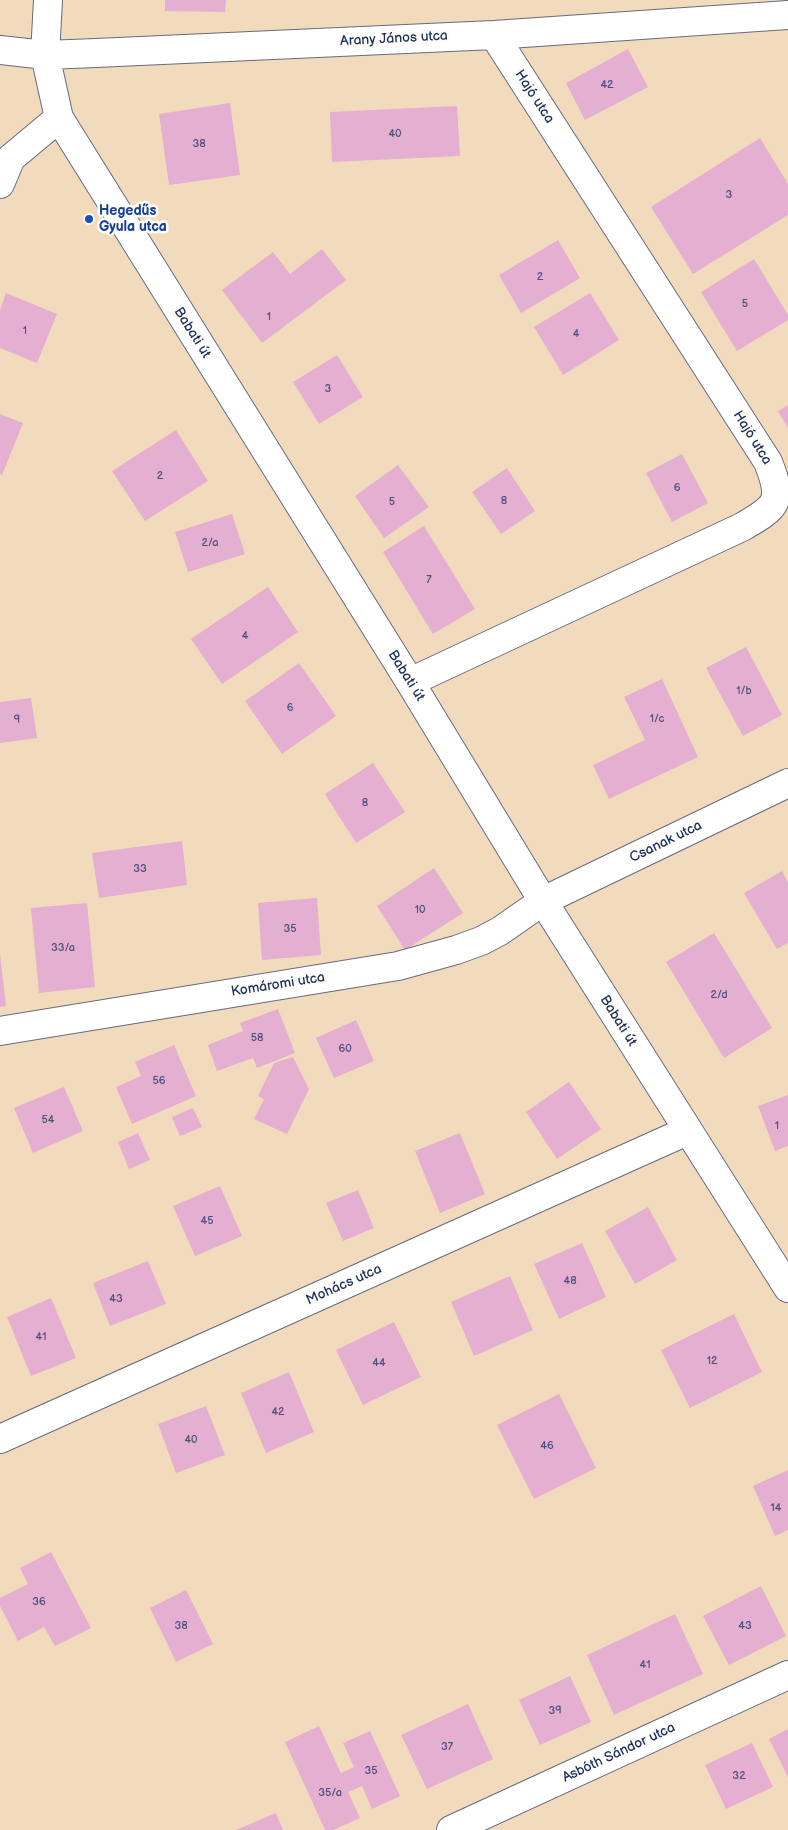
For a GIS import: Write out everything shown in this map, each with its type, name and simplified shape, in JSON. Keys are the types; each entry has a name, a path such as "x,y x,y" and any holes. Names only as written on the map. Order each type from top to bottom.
{"street":[{"name":"Babati út","path":"48,0 45,55 59,118 687,1131 788,1288"},
{"name":"Arany János utca","path":"0,50 45,55 494,35 788,15"},
{"name":"Hajó utca","path":"410,682 742,527 767,512 776,499 778,485 768,462 494,35"},
{"path":"0,184 11,158 59,118"},
{"name":"Csanak utca","path":"544,901 788,783"},
{"name":"Komáromi utca","path":"0,1031 425,960 456,950 500,931 544,901"},
{"name":"Mohács utca","path":"0,1439 687,1131"},
{"name":"Asbóth Sándor utca","path":"451,1830 788,1675"}],"building":[{"path":"165,0 226,0 225,12 165,11"},
{"path":"628,49 648,87 585,120 566,83"},
{"path":"230,103 240,175 169,185 159,114"},
{"path":"457,106 460,156 332,162 330,112"},
{"path":"760,138 788,184 788,215 693,274 651,207"},
{"path":"558,240 580,278 521,313 499,275"},
{"path":"322,249 346,280 262,343 222,290 273,252 290,274"},
{"path":"754,259 788,315 788,320 737,351 701,292"},
{"path":"6,293 57,314 37,363 0,348 0,310"},
{"path":"590,293 619,340 563,375 534,327"},
{"path":"337,355 363,397 319,424 293,382"},
{"path":"788,405 788,428 778,411"},
{"path":"0,414 23,423 2,475 0,474"},
{"path":"176,430 208,481 145,521 112,471"},
{"path":"682,454 708,503 672,522 646,473"},
{"path":"398,465 429,507 384,538 355,496"},
{"path":"507,468 535,511 501,534 472,492"},
{"path":"232,514 245,554 188,572 175,532"},
{"path":"424,526 475,609 433,634 383,552"},
{"path":"268,587 298,632 222,684 191,639"},
{"path":"746,647 782,715 743,736 706,668"},
{"path":"299,663 336,716 282,754 245,701"},
{"path":"662,679 698,757 609,799 593,765 645,740 624,697"},
{"path":"31,698 37,738 0,743 0,702"},
{"path":"373,763 405,812 356,843 325,794"},
{"path":"182,841 187,885 99,898 92,853"},
{"path":"434,868 463,913 405,950 377,906"},
{"path":"782,871 788,882 788,943 777,949 744,893"},
{"path":"317,898 321,955 262,960 258,903"},
{"path":"87,903 95,987 39,993 31,908"},
{"path":"714,933 772,1028 724,1058 666,962"},
{"path":"0,954 6,1006 0,1007"},
{"path":"278,1009 295,1053 257,1068 253,1058 217,1071 208,1045 243,1031 240,1023"},
{"path":"356,1020 374,1061 334,1078 316,1038"},
{"path":"174,1045 196,1096 132,1124 116,1087 141,1076 135,1062"},
{"path":"293,1057 309,1089 287,1134 254,1119 264,1099 258,1096 274,1063"},
{"path":"569,1082 601,1129 557,1159 526,1112"},
{"path":"64,1087 83,1131 33,1153 14,1108"},
{"path":"788,1095 788,1146 775,1151 758,1106"},
{"path":"193,1108 202,1127 180,1136 172,1117"},
{"path":"138,1133 150,1160 129,1169 118,1142"},
{"path":"460,1133 485,1194 440,1213 415,1151"},
{"path":"220,1186 242,1236 195,1256 173,1206"},
{"path":"358,1190 374,1228 343,1241 326,1203"},
{"path":"648,1207 677,1260 635,1284 605,1231"},
{"path":"582,1243 606,1297 559,1319 534,1264"},
{"path":"148,1261 166,1304 110,1326 93,1283"},
{"path":"510,1276 533,1330 474,1356 451,1302"},
{"path":"51,1298 76,1358 31,1376 7,1317"},
{"path":"734,1314 762,1372 690,1408 661,1350"},
{"path":"394,1322 421,1377 363,1405 336,1350"},
{"path":"289,1372 314,1432 266,1453 241,1393"},
{"path":"559,1394 596,1468 534,1499 497,1425"},
{"path":"206,1406 225,1455 176,1473 158,1424"},
{"path":"788,1470 788,1530 775,1536 753,1486"},
{"path":"51,1552 91,1628 55,1646 44,1627 18,1641 0,1606 0,1598 28,1584 20,1568"},
{"path":"761,1586 786,1636 729,1665 703,1616"},
{"path":"186,1590 213,1644 176,1662 150,1608"},
{"path":"675,1614 703,1674 614,1715 587,1655"},
{"path":"570,1676 591,1722 540,1745 519,1700"},
{"path":"468,1704 493,1759 427,1789 401,1735"},
{"path":"319,1726 341,1773 354,1767 343,1743 370,1731 400,1796 372,1809 362,1786 348,1792 360,1818 333,1830 325,1830 285,1742"},
{"path":"788,1729 788,1777 769,1739"},
{"path":"752,1743 773,1787 726,1809 705,1765"},
{"path":"276,1813 283,1830 236,1830"}],"place":[{"name":"Hegedűs Gyula utca","path":"89,219"}]}
